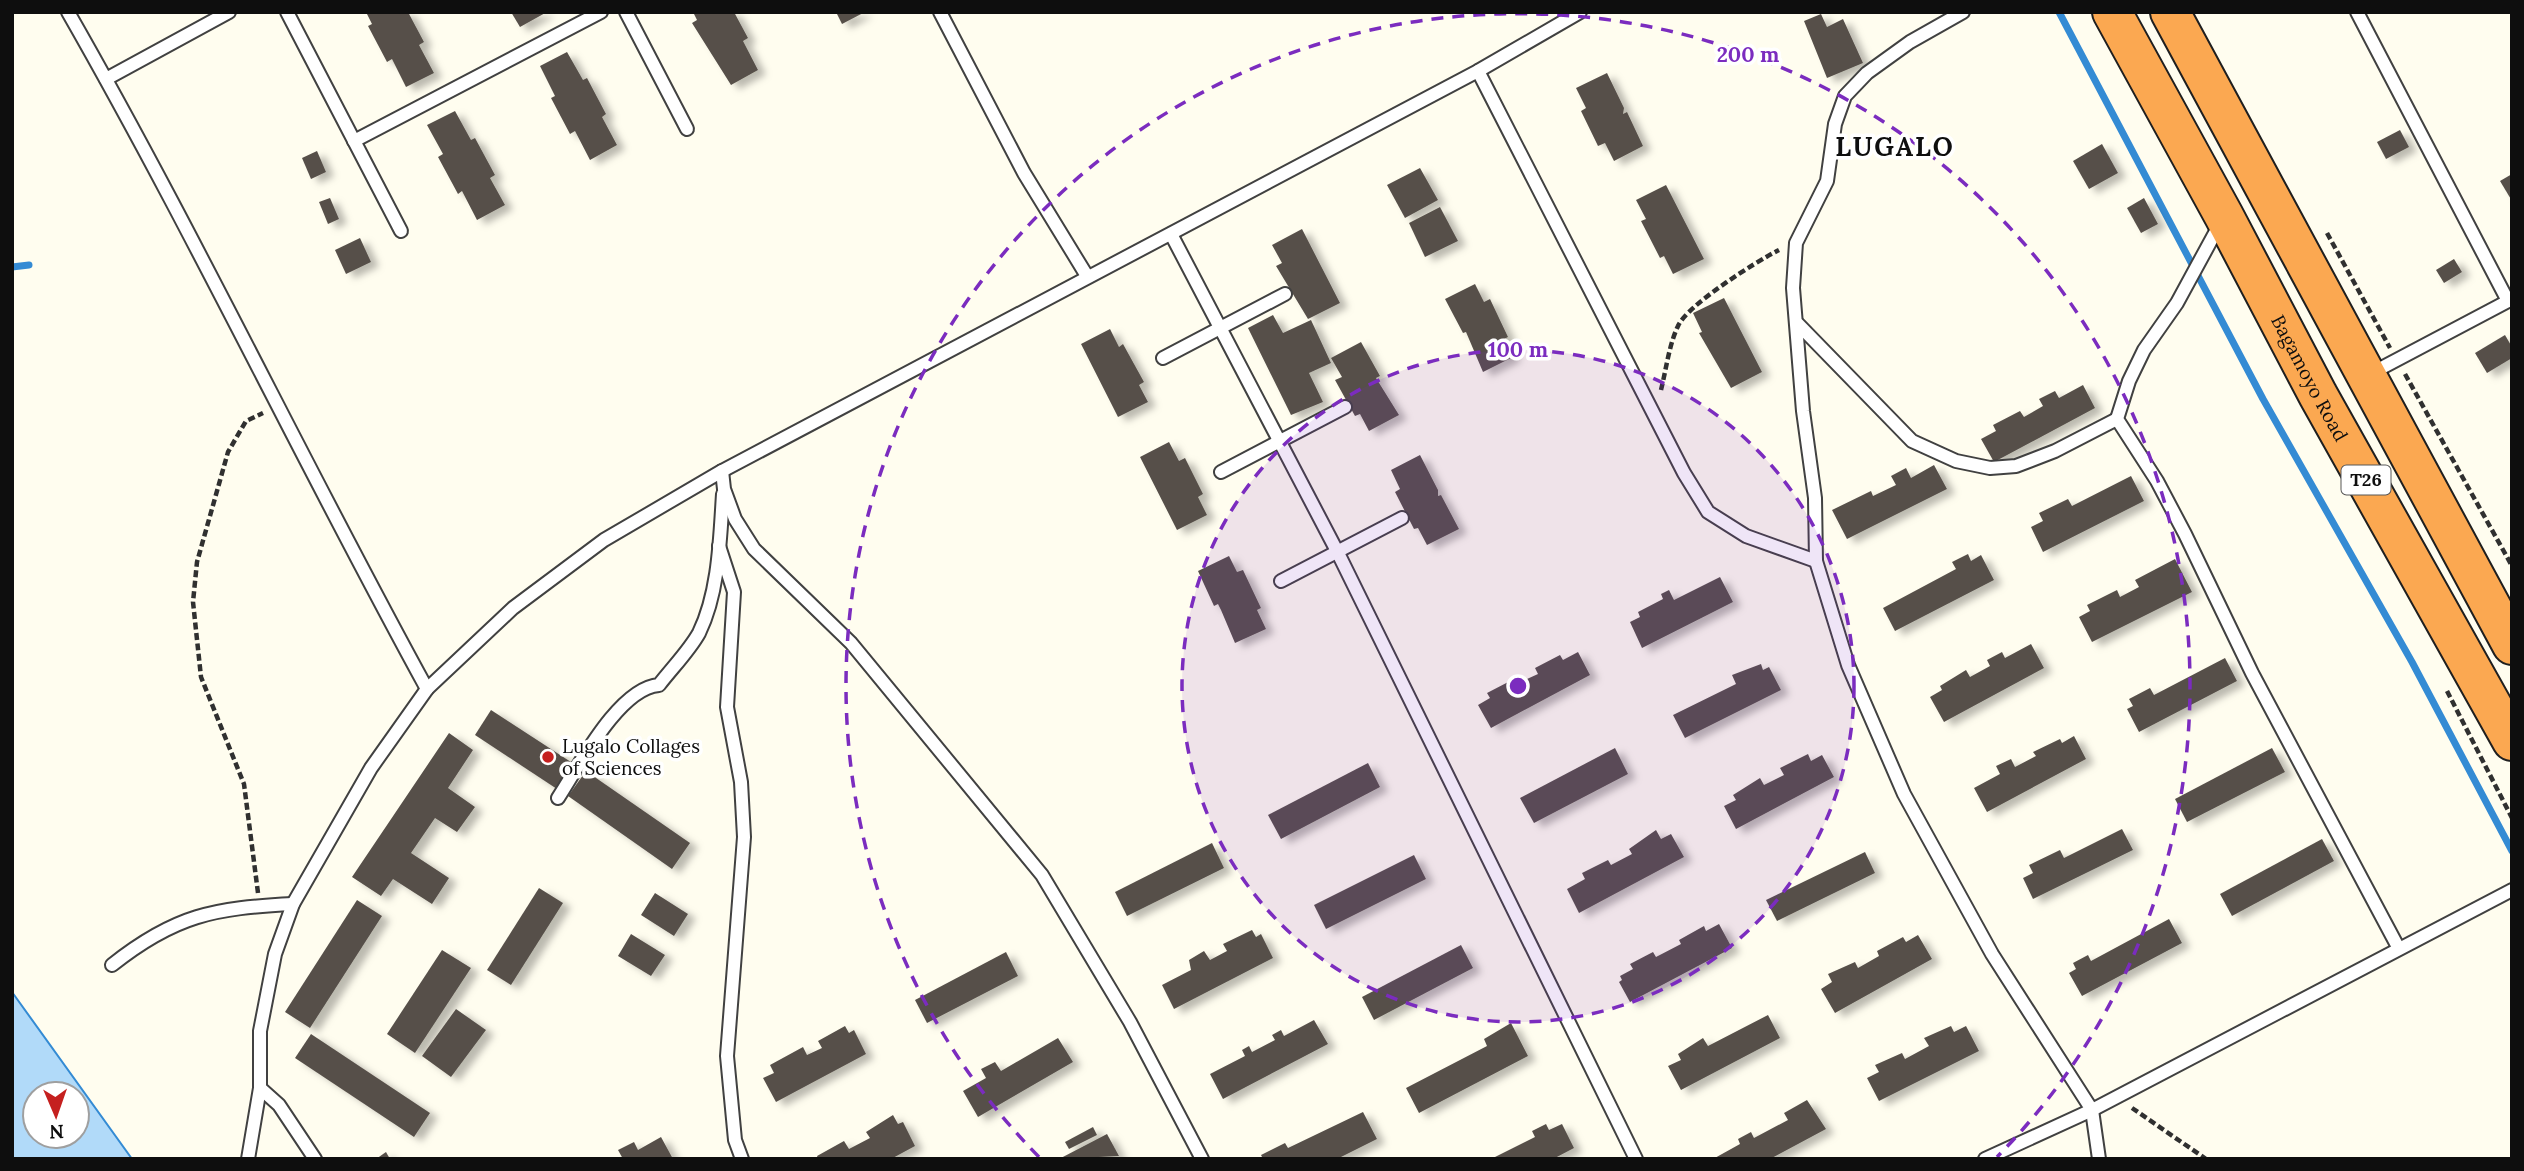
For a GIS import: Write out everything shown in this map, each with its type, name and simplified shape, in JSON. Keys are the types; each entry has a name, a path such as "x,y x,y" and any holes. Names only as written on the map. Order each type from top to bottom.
{"highway":[{"name":"Bagamoyo Road","path":"2112,12 2318,395 2512,741"},
{"name":"T26","path":"2170,12 2382,368 2512,645"}],"lane":[{"path":"68,12 279,404 358,563 427,688"},
{"path":"106,79 229,12"},
{"path":"287,12 401,231"},
{"path":"354,141 601,12"},
{"path":"626,12 687,129"},
{"path":"940,12 1024,173 1087,276"},
{"path":"248,1159 257,1124 260,1031 269,978 293,904 371,768 427,688 513,608 604,540 722,471 1478,71 1580,12"},
{"path":"1963,12 1878,65 1844,96 1835,124 1827,181 1796,243 1793,288 1803,411 1815,498 1816,561 1848,664 1904,794 1992,954 2092,1110 2099,1159"},
{"path":"2357,12 2510,300 2382,368"},
{"path":"1478,71 1654,414 1708,512 1746,536 1816,561"},
{"path":"1798,324 1912,442 1956,461 1990,468 2016,466 2055,451 2117,419 2129,382 2144,350 2176,303 2224,216"},
{"path":"1171,234 1338,553 1636,1159"},
{"path":"1163,358 1285,294"},
{"path":"1222,472 1345,407"},
{"path":"2117,419 2157,481 2258,685 2398,947"},
{"path":"558,798 606,724 645,686 659,685 698,635 708,611 719,546 724,489 722,471"},
{"path":"724,489 735,519 754,549 851,643 1042,875 1130,1022 1202,1159"},
{"path":"1281,581 1402,518"},
{"path":"719,546 734,592 727,707 741,782 744,837 727,1056 735,1140 743,1159"},
{"path":"1985,1159 2092,1110 2398,947 2512,890"},
{"path":"112,965 141,942 173,924 212,912 293,904"},
{"path":"260,1088 279,1105 315,1159"}],"path":[{"path":"1654,414 1678,324 1691,310 1761,259 1796,243"},
{"path":"2382,368 2512,566"},
{"path":"260,906 244,784 201,677 193,602 197,562 228,452 246,421 279,404"},
{"path":"2118,1095 2142,1117 2179,1138 2206,1159"}],"water":[{"path":"12,992 75,1080 21,1080 21,1150 91,1150 91,1102 132,1159 12,1159"}],"building":[{"path":"366,12 408,12 424,42 419,45 434,73 406,87 392,59 387,62 368,26 372,24"},
{"path":"511,12 547,12 520,27"},
{"path":"693,12 734,12 748,38 743,41 758,70 731,85 692,23 697,20"},
{"path":"836,12 865,12 842,24"},
{"path":"1821,14 1827,27 1843,19 1863,63 1827,78 1804,21"},
{"path":"567,52 583,80 587,78 606,114 602,117 617,145 590,160 575,131 570,134 551,98 555,96 540,66"},
{"path":"1607,73 1624,108 1623,114 1627,112 1643,146 1614,161 1605,143 1598,146 1581,111 1586,108 1576,88"},
{"path":"455,111 471,140 475,138 495,175 490,178 505,205 477,220 462,191 458,194 438,157 443,154 427,125"},
{"path":"2400,130 2409,147 2386,159 2377,142"},
{"path":"2102,144 2118,173 2089,189 2073,161"},
{"path":"317,151 326,172 311,179 302,158"},
{"path":"1420,168 1438,200 1405,218 1387,185"},
{"path":"2512,174 2512,201 2500,181"},
{"path":"1666,185 1704,259 1673,274 1664,256 1660,258 1641,221 1646,219 1636,200"},
{"path":"330,198 339,219 328,224 319,202"},
{"path":"2144,198 2158,224 2141,233 2127,208"},
{"path":"1440,207 1458,241 1425,257 1409,223"},
{"path":"1302,229 1340,303 1308,319 1276,266 1282,263 1272,245"},
{"path":"360,238 371,262 346,274 335,250"},
{"path":"2454,259 2462,272 2444,283 2436,270"},
{"path":"1475,284 1484,302 1490,299 1508,337 1504,339 1513,357 1483,372 1466,332 1463,333 1445,299"},
{"path":"1724,298 1762,372 1731,388 1699,333 1702,332 1693,313"},
{"path":"1273,315 1283,333 1311,320 1331,363 1309,373 1323,402 1291,415 1248,328"},
{"path":"1110,329 1119,347 1123,344 1144,382 1139,385 1148,402 1118,417 1081,344"},
{"path":"2505,335 2512,347 2512,358 2487,373 2475,353"},
{"path":"1361,342 1380,376 1376,378 1399,415 1369,431 1360,414 1355,416 1335,380 1342,377 1331,358"},
{"path":"2083,385 2095,408 1994,462 1981,439 1996,431 1993,425 2020,411 2024,417 2043,406 2039,399 2055,391 2059,398"},
{"path":"1169,442 1179,461 1185,458 1203,494 1198,497 1207,515 1177,530 1140,457"},
{"path":"1420,455 1438,490 1438,496 1441,495 1459,529 1427,545 1418,528 1414,529 1395,492 1400,489 1391,470"},
{"path":"1934,465 1947,489 1847,539 1832,510 1871,491 1873,496 1896,485 1891,476 1906,468 1911,478"},
{"path":"2131,476 2144,501 2043,552 2031,527 2043,521 2039,513 2068,499 2072,506"},
{"path":"1968,554 1971,561 1981,555 1994,580 1895,631 1883,608 1956,569 1952,562"},
{"path":"1229,556 1237,572 1243,570 1261,608 1257,610 1266,629 1235,643 1218,604 1214,606 1198,571"},
{"path":"2175,559 2192,592 2092,642 2079,617 2090,611 2087,605 2117,590 2120,597 2139,587 2135,580"},
{"path":"1720,577 1733,602 1642,648 1630,622 1640,617 1638,612 1663,599 1661,594 1669,590 1674,600"},
{"path":"2031,644 2044,668 1944,722 1930,697 1942,690 1940,686 1966,670 1970,677 1990,666 1987,660 2002,652 2005,658"},
{"path":"1578,652 1590,675 1491,728 1478,705 1490,698 1487,693 1514,679 1516,684 1538,674 1535,668 1560,655 1563,660"},
{"path":"2225,658 2237,681 2139,732 2127,709 2133,706 2129,699 2150,688 2154,695"},
{"path":"1761,664 1763,670 1769,667 1781,690 1685,738 1673,715 1736,684 1732,675"},
{"path":"491,710 574,764 557,789 475,735"},
{"path":"449,733 473,750 448,788 475,807 457,832 435,818 411,853 449,878 432,904 393,879 381,896 352,877"},
{"path":"2074,736 2086,759 1987,812 1974,788 2000,774 1996,766 2011,759 2015,767 2036,756 2033,752 2060,739 2062,743"},
{"path":"1615,748 1628,774 1534,823 1520,798"},
{"path":"2272,748 2285,772 2187,822 2175,799"},
{"path":"1808,754 1811,761 1822,755 1834,777 1736,829 1724,806 1736,800 1733,795 1760,778 1764,785 1784,775 1780,768"},
{"path":"1368,763 1380,787 1281,839 1268,815"},
{"path":"586,771 690,843 672,869 568,796"},
{"path":"2122,829 2133,850 2033,899 2023,878 2033,873 2029,865 2060,850 2064,858"},
{"path":"1656,830 1661,839 1671,834 1684,857 1579,913 1567,889 1585,879 1582,873 1608,860 1611,865 1632,854 1629,849"},
{"path":"2322,839 2334,861 2232,916 2220,894"},
{"path":"1212,843 1224,868 1127,916 1115,892"},
{"path":"1865,852 1875,873 1777,921 1766,900"},
{"path":"1414,855 1426,879 1326,929 1314,905"},
{"path":"539,888 563,903 511,985 487,970"},
{"path":"655,893 688,914 674,936 641,915"},
{"path":"357,900 382,916 310,1028 285,1012"},
{"path":"2169,919 2182,943 2082,996 2069,973 2076,969 2073,963 2088,955 2091,961"},
{"path":"1719,924 1732,948 1630,1002 1619,982 1622,980 1620,976 1633,969 1630,964 1653,952 1656,957 1681,944 1679,940 1704,926 1706,931"},
{"path":"1252,930 1256,937 1261,934 1273,958 1174,1009 1162,985 1191,970 1189,960 1204,951 1210,960 1227,951 1223,944"},
{"path":"631,934 665,955 651,976 618,956"},
{"path":"1918,935 1932,959 1835,1013 1821,989 1832,982 1828,974 1855,962 1858,968 1879,956 1877,951 1903,937 1906,942"},
{"path":"1461,945 1473,968 1374,1020 1362,997"},
{"path":"442,950 471,968 415,1053 387,1034"},
{"path":"1006,952 1018,976 927,1023 915,1000"},
{"path":"456,1009 486,1030 451,1077 422,1056"},
{"path":"1768,1015 1780,1038 1681,1090 1668,1066 1681,1060 1678,1054 1703,1038 1708,1046"},
{"path":"1314,1020 1328,1044 1223,1099 1210,1074 1245,1056 1242,1050 1249,1046 1252,1052 1275,1040 1272,1035 1281,1030 1284,1036"},
{"path":"1511,1023 1528,1056 1419,1113 1406,1088 1487,1046 1484,1039"},
{"path":"845,1026 849,1033 854,1030 866,1054 776,1102 763,1078 774,1073 770,1065 803,1047 807,1055 822,1048 818,1041"},
{"path":"1951,1026 1954,1032 1966,1026 1979,1051 1879,1101 1867,1078 1879,1072 1875,1065 1902,1053 1905,1059 1929,1046 1924,1038"},
{"path":"311,1034 430,1113 414,1137 295,1058"},
{"path":"1058,1038 1073,1062 978,1117 963,1091 986,1078 981,1069 995,1062 1001,1071"},
{"path":"1807,1100 1826,1129 1770,1159 1713,1159 1740,1144 1738,1139 1751,1132 1754,1138 1788,1120 1784,1113"},
{"path":"1363,1112 1377,1139 1337,1159 1263,1159 1261,1155 1285,1143 1288,1148"},
{"path":"893,1115 898,1124 903,1122 915,1146 891,1159 818,1159 817,1156 844,1141 849,1149 870,1138 866,1132"},
{"path":"1546,1124 1549,1130 1562,1124 1574,1148 1553,1159 1491,1159 1535,1137 1532,1131"},
{"path":"1093,1127 1097,1135 1069,1149 1065,1142"},
{"path":"1107,1134 1119,1156 1059,1159"},
{"path":"661,1137 673,1159 623,1159 618,1150 634,1142 638,1150"},
{"path":"386,1152 390,1159 376,1159"}],"waterway":[{"path":"2059,12 2263,399 2412,662 2512,851"},
{"path":"12,267 29,265"}],"place":[{"name":"Lugalo Collages of Sciences","path":"548,757"}],"district":[{"name":"LUGALO","path":"1895,147"}]}
